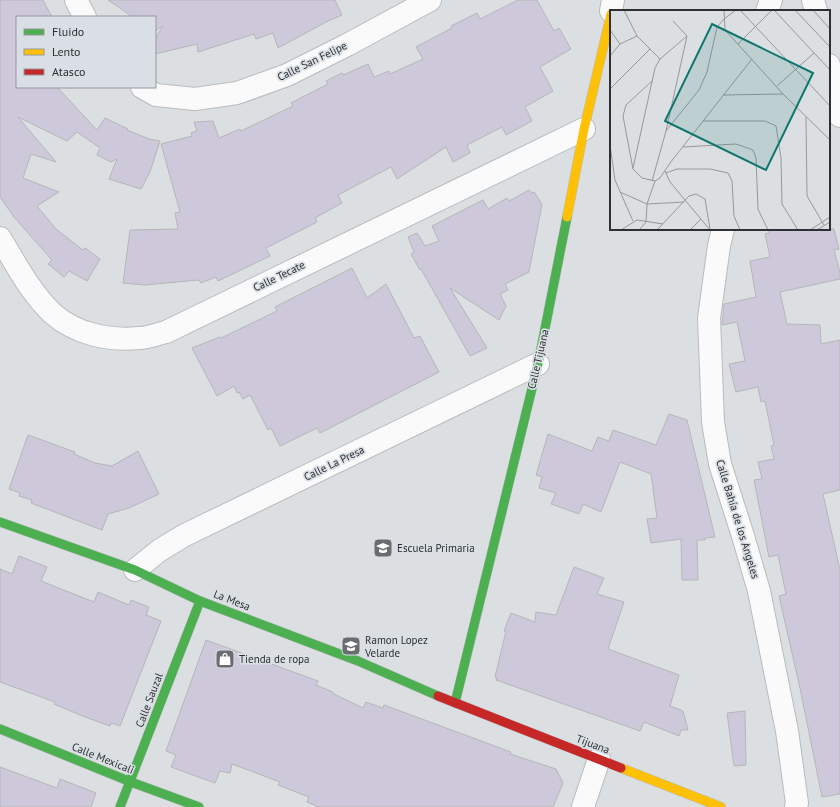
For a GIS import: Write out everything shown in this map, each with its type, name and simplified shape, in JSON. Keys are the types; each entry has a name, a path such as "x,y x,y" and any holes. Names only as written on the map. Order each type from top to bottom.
{"main road":[{"name":"Calle Tijuana","path":"455,703 538,364 584,129 610,16"},
{"name":"La Mesa","path":"0,522 134,570 200,601 358,661 455,703"},
{"name":"Calle Sauzal","path":"120,807 131,782 200,601"},
{"name":"Tijuana","path":"455,703 721,807"},
{"name":"Calle Mexicali","path":"0,729 131,782 199,807"}],"street":[{"path":"76,0 84,16"},
{"name":"Calle San Felipe","path":"144,88 156,95 195,99 237,93 287,75 347,45 430,0"},
{"name":"Calle Tijuana","path":"611,10 613,0"},
{"path":"767,10 771,0"},
{"path":"813,0 816,10"},
{"path":"830,71 840,116"},
{"name":"Calle Tecate","path":"0,238 28,284 53,314 75,329 107,338 140,338 166,332 584,129"},
{"name":"Calle Bahía de los Angeles","path":"723,230 719,246 709,318 713,422 720,464 759,590 787,731 797,803 796,807"},
{"name":"Calle La Presa","path":"134,570 160,550 185,535 538,364"},
{"path":"583,807 599,759"}],"building":[{"path":"0,0 43,0 51,16 16,16 16,88 58,88 97,130 105,118 128,129 127,130 149,139 160,141 150,172 141,189 109,179 117,159 111,162 97,155 100,148 77,132 67,141 18,117 56,162 31,154 23,178 59,192 37,206 56,229 83,250 85,248 100,259 87,281 69,271 64,277 48,264 52,260 14,217 0,197"},
{"path":"108,0 335,0 342,15 278,48 273,33 256,39 254,34 198,52 197,44 156,54 156,37 163,26 156,30 156,16 132,16"},
{"path":"518,0 537,0 554,31 559,28 571,49 540,67 553,91 525,107 532,121 506,135 502,127 467,145 470,153 453,162 446,147 397,179 391,167 338,195 342,203 315,218 317,222 266,248 270,256 218,281 216,277 201,283 199,280 145,285 123,283 130,230 178,229 175,213 180,212 161,144 192,136 191,133 197,131 194,122 213,121 219,138 240,129 241,131 293,106 291,103 328,84 326,81 342,73 343,75 368,64 374,77 389,71 390,74 423,59 416,47 452,28 451,26 477,13 480,19"},
{"path":"529,190 532,193 534,192 542,204 529,272 505,284 508,290 500,294 506,306 499,320 450,288 487,348 470,356 411,254 414,252 408,237 417,233 425,246 439,241 432,226 483,200 488,209 507,198 509,201"},
{"path":"834,229 839,249 834,250 840,272 840,279 780,292 787,324 820,325 821,344 840,340 840,490 823,494 840,570 840,794 822,797 800,688 779,596 786,594 778,555 769,557 754,480 762,479 758,462 774,459 771,446 774,445 765,401 761,402 758,387 736,392 729,364 745,361 737,322 722,325 724,304 756,297 750,261 770,257 765,234 769,233 768,230"},
{"path":"352,268 367,298 386,284 414,338 420,336 439,372 320,433 317,428 280,446 271,428 268,430 250,395 243,399 239,392 237,393 234,386 217,396 192,348 220,337 221,338 277,311 275,307"},
{"path":"669,414 687,420 715,537 705,538 705,540 697,540 698,580 682,580 681,539 651,543 647,519 657,518 651,474 620,462 601,512 583,504 579,514 551,504 556,493 539,488 542,477 536,475 548,434 592,451 598,437 609,441 613,430 656,445"},
{"path":"28,435 75,452 74,454 95,463 112,466 138,451 159,494 129,508 108,514 102,530 31,503 32,500 19,496 20,493 9,489"},
{"path":"19,556 47,567 41,581 94,602 98,592 129,605 131,600 149,607 146,615 161,621 120,726 111,723 110,726 85,717 54,704 55,702 0,682 0,569 12,574"},
{"path":"574,567 604,578 597,594 624,602 608,649 679,675 670,706 683,711 688,730 681,730 679,736 644,722 640,731 496,680 497,678 495,677 506,631 504,631 511,613 535,622 536,612 556,615"},
{"path":"206,640 318,681 316,685 363,708 366,702 383,708 384,705 511,752 510,754 556,769 563,783 553,807 319,807 307,802 309,797 278,785 280,782 232,764 230,773 220,771 215,783 171,767 176,755 166,751"},
{"path":"745,711 746,765 734,766 727,713"},
{"path":"0,767 57,788 60,779 96,793 91,807 0,807"}],"traffic: fast":[{"path":"455,703 538,364 567,217"},
{"path":"0,522 135,570 200,601 358,661 438,696"},
{"path":"120,807 200,601"},
{"path":"0,729 131,782 199,807"}],"traffic: slow":[{"path":"567,217 584,129 610,18"},
{"path":"621,768 721,807"}],"traffic: jam":[{"path":"438,696 621,768"}],"place":[{"name":"Escuela Primaria","path":"383,548"},
{"name":"Ramon Lopez Velarde","path":"351,646"},
{"name":"Tienda de ropa","path":"225,659"}]}
